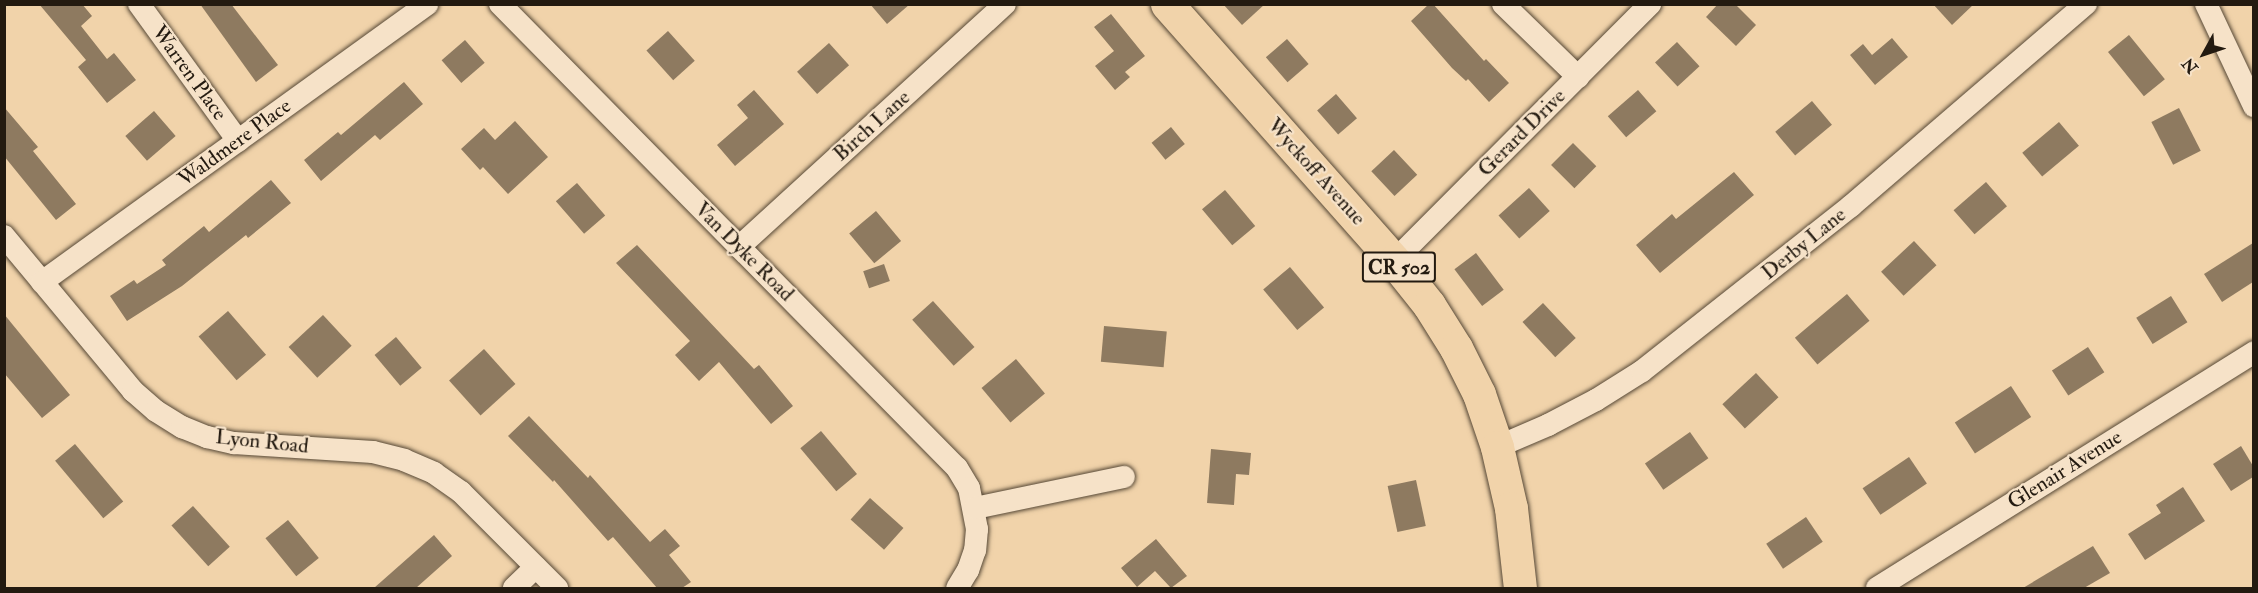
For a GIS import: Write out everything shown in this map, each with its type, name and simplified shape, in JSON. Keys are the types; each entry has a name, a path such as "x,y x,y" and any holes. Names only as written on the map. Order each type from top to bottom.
{"main road":[{"name":"Wyckoff Avenue","path":"1167,4 1394,261 1429,305 1456,348 1479,394 1497,447 1511,508 1520,588"}],"street":[{"name":"Warren Place","path":"139,4 238,141"},
{"name":"Waldmere Place","path":"42,282 427,4"},
{"name":"Van Dyke Road","path":"500,4 951,461 969,488 975,508 977,529 975,550 968,570 957,588"},
{"name":"Birch Lane","path":"739,247 1005,4"},
{"path":"1503,4 1578,77"},
{"name":"Gerard Drive","path":"1394,261 1650,4"},
{"name":"Derby Lane","path":"1497,447 1548,425 1596,400 1642,371 1860,198 2086,4"},
{"path":"2206,4 2253,106"},
{"name":"Lyon Road","path":"4,236 133,391 156,411 182,427 207,437 234,443 373,452 404,460 434,473 461,492 557,588"},
{"name":"Glenair Avenue","path":"1877,588 2253,352"},
{"path":"975,508 1124,477"},
{"path":"514,588 536,567"}],"building":[{"path":"39,4 82,4 92,16 81,26 107,59 114,53 136,80 107,103 78,67 86,60"},
{"path":"200,4 231,4 278,65 256,82"},
{"path":"870,4 910,4 887,24"},
{"path":"1223,4 1265,4 1242,25"},
{"path":"1429,4 1433,4 1484,61 1486,59 1509,83 1489,102 1468,79 1466,81 1452,68 1411,21"},
{"path":"1718,4 1735,4 1756,25 1736,46 1706,17"},
{"path":"1933,4 1974,4 1952,25"},
{"path":"1111,14 1145,56 1125,72 1130,77 1115,90 1095,66 1114,51 1094,27"},
{"path":"668,31 695,61 673,80 646,50"},
{"path":"2129,35 2165,79 2144,96 2108,52"},
{"path":"1892,38 1908,57 1875,85 1850,55 1863,44 1872,55"},
{"path":"1287,39 1309,64 1288,82 1266,57"},
{"path":"465,40 485,63 461,83 442,60"},
{"path":"1677,42 1700,66 1678,87 1655,62"},
{"path":"829,43 849,65 817,94 797,72"},
{"path":"404,82 423,104 380,140 375,135 321,181 304,160 338,132 341,135"},
{"path":"754,90 784,124 735,166 717,145 748,118 737,105"},
{"path":"1638,90 1656,111 1626,137 1608,116"},
{"path":"1336,94 1357,118 1338,135 1317,110"},
{"path":"1812,101 1832,125 1795,156 1775,132"},
{"path":"4,107 38,147 33,151 76,204 56,220 4,156"},
{"path":"2179,108 2201,151 2173,165 2151,122"},
{"path":"154,111 176,136 147,161 125,136"},
{"path":"515,121 548,157 508,194 483,167 480,170 461,149 484,128 495,140"},
{"path":"2059,122 2079,146 2042,177 2022,153"},
{"path":"1171,127 1185,144 1165,160 1152,143"},
{"path":"1573,143 1596,166 1574,188 1551,165"},
{"path":"1394,150 1417,175 1395,196 1371,171"},
{"path":"1734,172 1754,195 1660,273 1636,245 1672,214 1676,219"},
{"path":"271,180 291,203 248,238 246,235 182,286 127,321 110,296 134,280 137,284 166,265 162,260 204,226 209,232"},
{"path":"1986,182 2007,206 1975,234 1954,210"},
{"path":"577,183 605,215 584,234 556,201"},
{"path":"1529,188 1550,211 1519,238 1499,215"},
{"path":"1225,190 1255,226 1232,245 1202,209"},
{"path":"876,211 901,241 874,263 849,233"},
{"path":"1914,241 1937,265 1904,296 1881,272"},
{"path":"2253,243 2253,282 2222,302 2204,274"},
{"path":"637,245 754,369 759,365 793,406 771,424 719,362 699,381 675,355 690,341 616,263"},
{"path":"1476,253 1504,290 1482,306 1454,269"},
{"path":"884,264 890,281 869,288 863,271"},
{"path":"1290,267 1324,308 1297,330 1263,289"},
{"path":"1847,294 1869,321 1817,365 1795,338"},
{"path":"2171,296 2187,322 2153,344 2136,318"},
{"path":"933,301 974,347 954,366 912,320"},
{"path":"1543,303 1576,338 1555,357 1523,322"},
{"path":"228,311 266,355 237,380 199,337"},
{"path":"4,314 70,395 42,418 4,373"},
{"path":"323,315 352,346 317,378 289,347"},
{"path":"1104,326 1167,331 1164,367 1101,362"},
{"path":"396,337 422,368 400,386 375,355"},
{"path":"2088,347 2104,372 2068,396 2052,370"},
{"path":"484,349 515,384 481,415 449,380"},
{"path":"1016,359 1045,393 1010,422 982,388"},
{"path":"1756,373 1779,397 1745,429 1722,404"},
{"path":"2011,386 2031,417 1975,454 1955,422"},
{"path":"529,416 588,478 590,475 650,542 665,529 680,546 669,555 691,582 682,588 657,588 613,537 608,541 554,480 553,482 508,436"},
{"path":"821,431 857,474 836,491 800,448"},
{"path":"1690,432 1708,458 1663,490 1645,464"},
{"path":"75,444 123,501 103,518 55,461"},
{"path":"2241,446 2253,466 2253,477 2231,491 2213,464"},
{"path":"1211,449 1251,453 1249,475 1236,474 1234,505 1207,503"},
{"path":"1909,457 1927,484 1880,515 1863,488"},
{"path":"1416,480 1426,526 1397,532 1388,486"},
{"path":"2183,487 2205,521 2145,560 2128,534 2161,513 2156,505"},
{"path":"870,498 903,528 884,550 851,520"},
{"path":"193,506 230,547 208,566 171,525"},
{"path":"1806,517 1823,542 1783,569 1766,544"},
{"path":"288,520 319,558 296,576 265,538"},
{"path":"434,535 452,556 416,588 374,588"},
{"path":"1156,539 1187,576 1171,588 1155,571 1137,587 1121,568"},
{"path":"2093,546 2110,573 2084,588 2023,588"}]}
